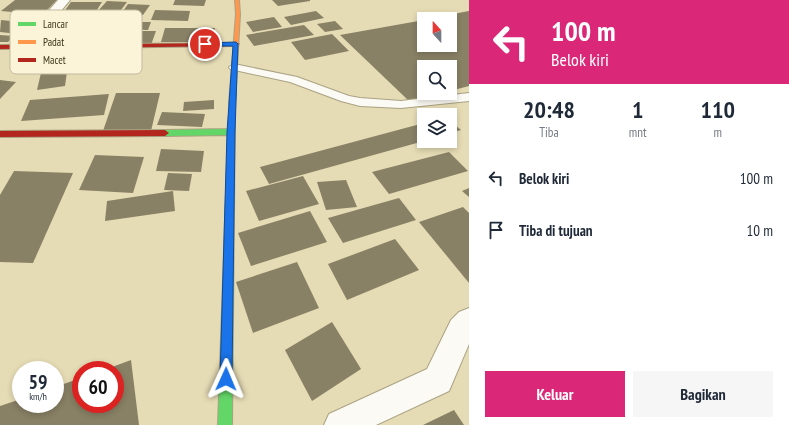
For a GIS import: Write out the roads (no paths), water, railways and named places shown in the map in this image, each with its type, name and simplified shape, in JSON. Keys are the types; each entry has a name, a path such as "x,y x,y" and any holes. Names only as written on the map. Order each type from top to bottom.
{"street":[{"path":"55,10 64,0"},
{"path":"225,425 231,132 238,14 237,0"},
{"path":"142,46 236,44"},
{"path":"0,47 10,47"},
{"path":"0,134 231,132"},
{"path":"340,425 438,380 461,330 469,322"}],"lane":[{"path":"234,67 302,82 343,99 379,105 421,103 469,97"}]}
